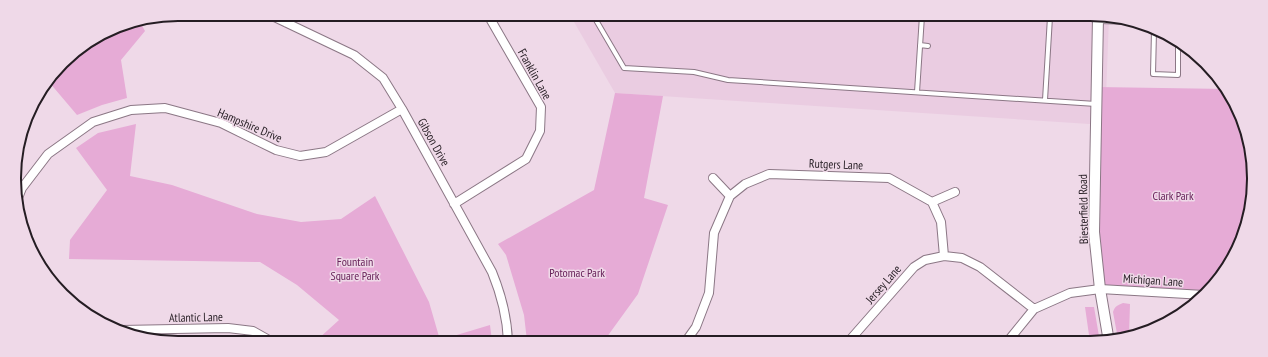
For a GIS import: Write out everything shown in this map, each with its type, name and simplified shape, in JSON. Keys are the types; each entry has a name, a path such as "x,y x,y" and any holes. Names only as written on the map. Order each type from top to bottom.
{"street":[{"name":"Gibson Drive","path":"294,21 354,55 383,78 402,108 492,272 500,292 508,336"},
{"name":"Franklin Lane","path":"454,204 526,159 540,130 541,107 491,21"},
{"name":"Biesterfield Road","path":"1098,21 1094,232 1100,289 1108,335"},
{"name":"Hampshire Drive","path":"21,190 48,154 94,122 131,110 166,108 221,124 276,150 300,156 326,152 402,108"},
{"name":"Rutgers Lane","path":"692,336 709,293 714,233 730,196 744,184 769,174 889,178 932,202"},
{"path":"713,178 730,196"},
{"path":"955,192 932,202 941,222 944,256 962,258 980,267 1034,309"},
{"name":"Jersey Lane","path":"853,336 914,267 925,260 944,256"},
{"name":"Michigan Lane","path":"1100,289 1196,295"},
{"path":"1012,336 1034,309 1070,293 1100,289"},
{"name":"Atlantic Lane","path":"134,330 228,328 253,331 261,336"}],"lane":[{"path":"597,21 624,68 694,72 728,80 1096,104"},
{"path":"917,92 921,71 920,46 922,21"},
{"path":"1045,100 1050,21"},
{"path":"1154,35 1153,74 1178,75 1178,49"},
{"path":"920,46 928,46"}],"shaded area":[{"path":"573,21 1109,22 1105,125 615,93"}],"green space":[{"path":"142,25 145,31 121,60 127,98 102,105 77,115 52,86 67,67 91,48 109,37"},
{"name":"Clark Park","path":"1097,87 1218,89 1231,109 1242,138 1247,168 1247,189 1242,219 1235,239 1226,257 1208,282 1196,295 1100,289 1094,232"},
{"name":"Potomac Park","path":"615,93 663,96 644,198 668,205 638,294 608,336 526,336 524,315 506,255 498,244 594,190"},
{"name":"Fountain Square Park","path":"136,124 130,176 172,185 257,214 301,222 341,219 375,196 429,302 439,336 321,336 339,320 297,285 260,262 69,259 70,240 107,190 76,148 98,133"},
{"path":"1123,303 1130,304 1129,331 1117,334 1113,312 1117,306"},
{"path":"1085,307 1094,307 1099,336 1089,336"},
{"name":"Fountain Square Park","path":"490,325 491,336 453,336"}]}
